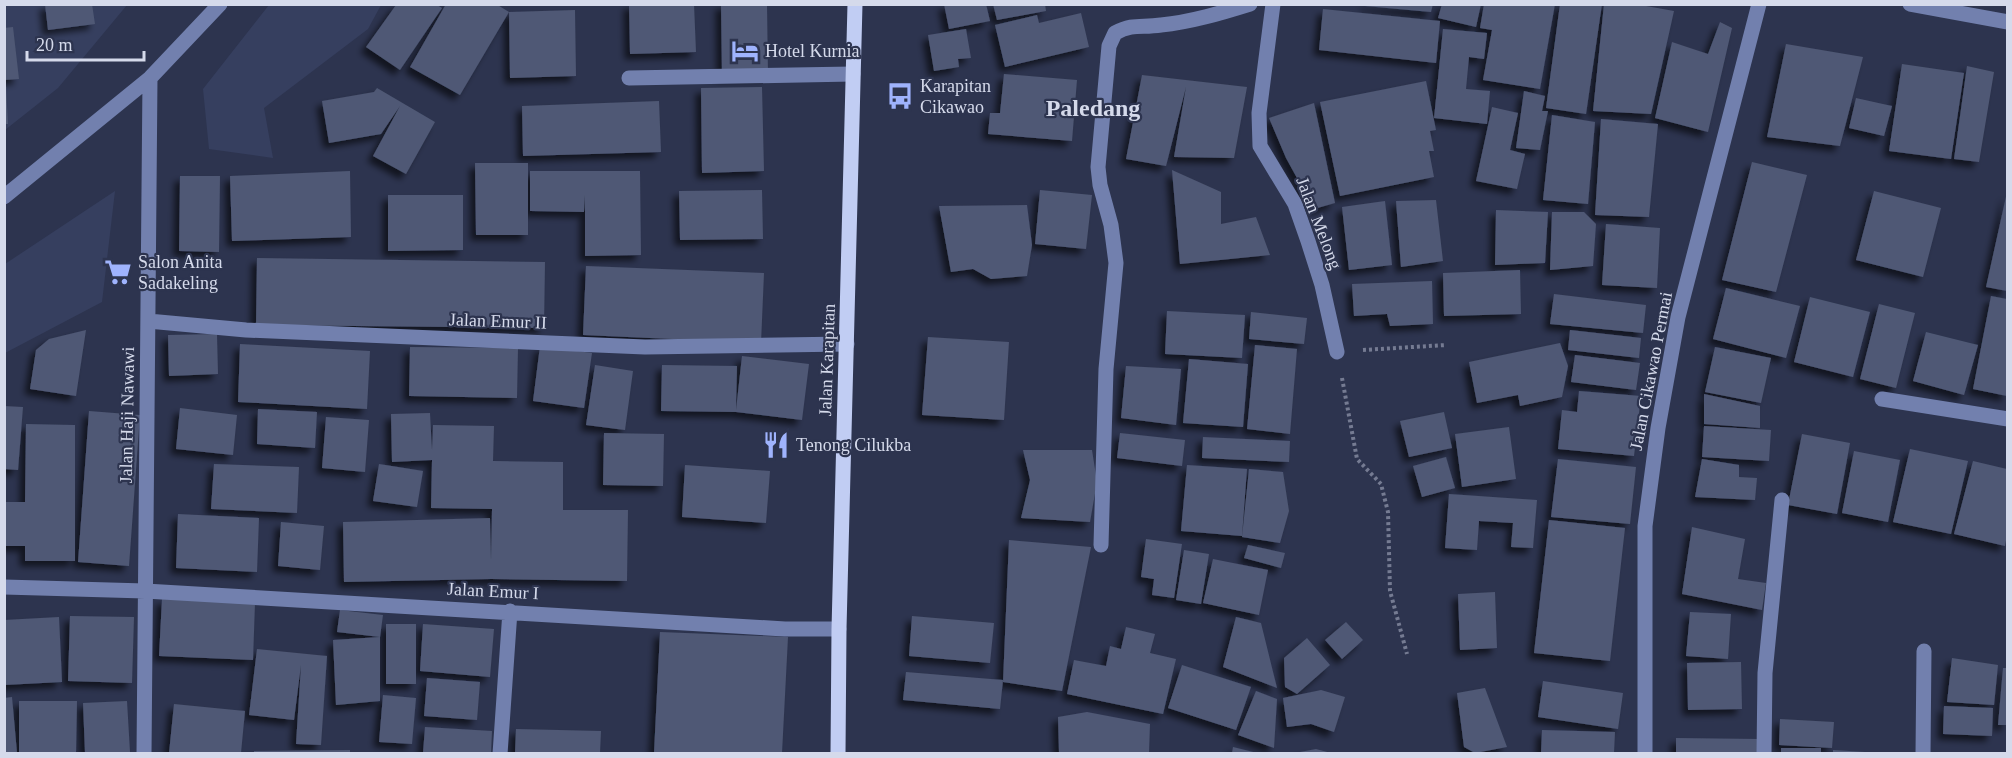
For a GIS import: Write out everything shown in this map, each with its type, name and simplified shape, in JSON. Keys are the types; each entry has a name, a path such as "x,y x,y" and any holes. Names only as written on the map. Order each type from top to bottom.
{"main road":[{"name":"Jalan Karapitan","path":"838,753 839,629 855,4"}],"street":[{"path":"4,197 150,78 220,4"},
{"path":"1101,545 1107,369 1116,263 1111,225 1100,185 1098,167 1109,46 1115,33 1128,26 1160,26 1250,4"},
{"name":"Jalan Melong","path":"1273,4 1259,113 1260,146 1295,204 1324,294 1337,352"},
{"name":"Jalan Cikawao Permai","path":"1645,753 1645,526 1658,429 1678,317 1759,4"},
{"path":"1910,4 2007,22"},
{"path":"629,78 853,74"},
{"name":"Jalan Haji Nawawi","path":"144,753 150,78"},
{"name":"Jalan Emur II","path":"148,321 246,330 645,347 847,344"},
{"path":"1882,399 2007,420"},
{"path":"1764,753 1765,673 1782,500"},
{"name":"Jalan Emur I","path":"4,587 146,591 785,629 839,629"},
{"path":"500,753 510,611"},
{"path":"1923,753 1924,651"}],"path":[{"path":"1407,654 1390,591 1388,512 1381,484 1357,459 1337,352 1446,345"}],"shaded area":[{"path":"5,5 127,5 58,88 5,130"},
{"path":"269,5 381,5 368,29 264,108 273,158 209,149 203,89"},
{"path":"115,191 102,302 5,353 5,264"}],"building":[{"path":"45,4 92,4 95,24 48,30"},
{"path":"446,4 496,4 509,12 460,95 410,67"},
{"path":"629,4 694,4 696,52 630,54"},
{"name":"Hotel Kurnia","path":"721,4 767,4 768,75 722,76"},
{"path":"944,4 986,4 990,21 949,29"},
{"path":"993,4 1045,4 1046,11 997,20"},
{"path":"1365,4 1433,4 1431,12 1365,6"},
{"path":"1442,4 1481,4 1476,27 1438,18"},
{"path":"1484,4 1555,4 1540,89 1483,80 1492,30 1480,28"},
{"path":"1560,4 1602,4 1586,114 1546,108"},
{"path":"1604,4 1635,4 1674,11 1651,114 1593,111"},
{"path":"396,5 437,5 442,8 400,70 366,47"},
{"path":"1323,9 1440,21 1436,63 1319,50"},
{"path":"575,10 576,76 510,78 509,12"},
{"path":"1081,13 1089,47 1005,67 995,25 1037,15 1039,23"},
{"path":"1720,22 1732,28 1708,132 1655,118 1672,42 1708,54"},
{"path":"13,27 19,79 4,80 4,28"},
{"path":"966,29 971,58 958,59 959,67 934,71 928,35"},
{"path":"1443,29 1487,33 1484,59 1469,57 1466,89 1490,91 1487,124 1434,118"},
{"path":"1786,44 1863,57 1840,146 1767,137"},
{"path":"1902,64 1964,73 1951,159 1889,151"},
{"path":"1967,66 1994,72 1979,162 1954,159"},
{"path":"1004,74 1077,80 1072,141 988,134 990,113 1000,113"},
{"path":"1142,75 1247,87 1234,158 1174,157 1186,87 1166,166 1126,159"},
{"path":"1426,81 1436,130 1430,131 1434,151 1429,151 1434,177 1340,196 1320,102"},
{"path":"4,87 6,87 8,124 4,124"},
{"path":"762,87 764,171 702,173 701,88"},
{"path":"377,88 435,122 406,174 373,156 400,106 381,134 329,143 322,101 374,92"},
{"path":"1524,91 1545,96 1542,111 1548,111 1540,150 1516,148"},
{"path":"1856,98 1892,106 1884,136 1849,128"},
{"path":"659,101 661,152 523,156 522,106"},
{"path":"1314,103 1335,203 1314,209 1286,158 1269,118"},
{"path":"1492,107 1518,113 1510,150 1525,154 1517,189 1476,181"},
{"path":"1552,115 1595,122 1588,204 1543,200"},
{"path":"1601,119 1658,124 1649,217 1595,215"},
{"path":"1752,162 1807,175 1776,292 1722,280"},
{"path":"475,163 528,163 528,235 476,235"},
{"path":"1172,170 1221,192 1221,224 1256,217 1270,255 1180,264"},
{"path":"350,171 351,237 232,241 230,176"},
{"path":"530,171 640,171 641,255 585,256 585,195 584,212 530,211"},
{"path":"180,176 220,176 219,252 179,251"},
{"path":"762,190 763,239 680,240 679,191"},
{"path":"1040,190 1092,195 1086,249 1035,244"},
{"path":"1874,191 1941,208 1923,277 1856,260"},
{"path":"2007,192 2007,291 1986,287"},
{"path":"388,195 463,195 463,250 388,251"},
{"path":"1436,200 1443,261 1401,267 1396,201"},
{"path":"1385,201 1392,265 1349,270 1342,207"},
{"path":"1027,205 1032,245 1027,276 991,279 973,269 951,272 939,206"},
{"path":"1496,210 1548,212 1545,263 1495,265"},
{"path":"1552,212 1584,212 1596,224 1593,266 1550,270"},
{"path":"1606,224 1660,228 1657,288 1602,285"},
{"path":"257,258 545,262 544,328 256,325"},
{"path":"586,266 764,273 761,343 583,335"},
{"path":"1520,270 1521,314 1444,316 1443,273"},
{"path":"1432,281 1433,324 1390,326 1387,314 1354,316 1352,284"},
{"path":"1726,288 1800,306 1786,358 1713,339"},
{"path":"1554,294 1646,305 1643,333 1550,324"},
{"path":"1991,296 2007,299 2007,396 1973,389"},
{"path":"1810,297 1870,312 1853,377 1794,362"},
{"path":"1879,304 1915,313 1896,388 1860,379"},
{"path":"1167,311 1245,315 1242,358 1165,354"},
{"path":"1251,312 1307,318 1304,344 1249,339"},
{"path":"86,330 76,396 30,389 36,350 49,339"},
{"path":"1570,330 1641,338 1639,358 1568,350"},
{"path":"1926,332 1978,345 1964,395 1913,381"},
{"path":"217,334 218,374 169,376 168,335"},
{"path":"928,337 1009,342 1004,420 922,415"},
{"path":"1560,343 1568,366 1562,397 1520,406 1518,395 1477,403 1469,362"},
{"path":"240,344 370,351 367,409 238,402"},
{"path":"1255,345 1297,349 1290,434 1247,429"},
{"path":"540,346 592,353 584,408 533,401"},
{"path":"410,347 518,348 517,398 409,396"},
{"path":"1715,347 1771,358 1761,403 1705,392"},
{"path":"1575,355 1640,363 1636,390 1571,382"},
{"path":"742,356 809,364 802,420 736,412 661,411 662,365 737,366 736,410"},
{"path":"1189,359 1248,364 1243,427 1183,423"},
{"path":"595,365 633,371 625,430 586,425"},
{"path":"1126,366 1181,369 1176,425 1121,418"},
{"path":"1579,391 1641,396 1634,456 1558,449 1562,410 1577,412"},
{"path":"1704,394 1760,406 1760,428 1704,424"},
{"path":"4,406 23,407 18,470 4,469"},
{"path":"180,408 237,415 233,455 176,449"},
{"path":"258,409 317,412 315,448 257,444"},
{"path":"89,411 140,415 129,566 78,562"},
{"path":"1444,412 1452,448 1409,457 1400,421"},
{"path":"430,413 432,450 433,425 494,426 493,461 563,462 563,510 628,510 627,581 491,579 344,582 343,522 490,518 491,560 492,509 431,508 432,460 392,462 391,414"},
{"path":"326,417 369,420 365,472 322,468"},
{"path":"26,424 75,425 75,561 25,561 25,546 4,546 4,502 25,502"},
{"path":"1704,426 1771,430 1769,461 1702,457"},
{"path":"1509,427 1516,479 1462,487 1455,434"},
{"path":"604,433 664,434 663,486 603,485"},
{"path":"1120,433 1185,440 1182,466 1117,458"},
{"path":"1802,434 1850,443 1837,514 1788,505"},
{"path":"1203,437 1290,441 1289,462 1202,458"},
{"path":"1910,449 1968,461 1951,534 1893,522"},
{"path":"1023,450 1092,450 1097,482 1090,522 1021,518 1030,480"},
{"path":"1854,451 1900,460 1888,522 1842,513"},
{"path":"1446,457 1455,488 1422,497 1413,466"},
{"path":"1558,459 1636,467 1630,524 1551,517"},
{"path":"1702,459 1739,465 1739,477 1757,478 1755,500 1695,497"},
{"path":"1973,461 2007,469 2005,546 1954,534"},
{"path":"214,464 299,467 297,513 211,509"},
{"path":"379,464 423,471 417,507 373,501"},
{"path":"685,465 770,471 766,523 682,517"},
{"path":"1187,465 1247,469 1242,536 1181,531"},
{"path":"1249,469 1283,472 1289,511 1280,543 1242,537"},
{"path":"1449,494 1537,500 1533,548 1511,547 1513,523 1479,521 1477,550 1445,548"},
{"path":"178,514 259,518 257,572 176,568"},
{"path":"1549,520 1625,528 1610,661 1534,653"},
{"path":"281,522 324,526 320,570 278,566"},
{"path":"1692,527 1745,539 1738,579 1766,583 1762,610 1682,594"},
{"path":"1146,539 1182,544 1174,598 1152,595 1154,579 1141,577"},
{"path":"1009,540 1091,547 1062,691 1003,682"},
{"path":"1248,545 1285,553 1281,568 1244,558"},
{"path":"1184,550 1209,554 1201,604 1176,600"},
{"path":"1213,559 1268,570 1259,615 1203,603"},
{"path":"1495,592 1497,648 1460,650 1458,594"},
{"path":"162,599 255,603 253,660 159,656"},
{"path":"340,610 383,615 380,637 337,632"},
{"path":"1690,612 1731,614 1728,659 1686,656"},
{"path":"70,616 134,617 132,683 68,681"},
{"path":"912,616 994,623 990,663 909,656"},
{"path":"59,617 62,682 4,685 4,620"},
{"path":"1236,617 1261,623 1277,688 1223,667"},
{"path":"1346,622 1363,640 1342,659 1325,640"},
{"path":"386,624 416,624 416,684 386,684"},
{"path":"423,624 494,629 490,677 420,671"},
{"path":"1126,627 1155,634 1150,653 1176,659 1163,714 1067,694 1074,660 1106,666 1110,646 1121,649"},
{"path":"660,632 788,637 782,753 654,753"},
{"path":"380,637 380,701 336,705 333,640"},
{"path":"1307,638 1330,665 1297,694 1285,687 1284,658"},
{"path":"257,649 327,656 321,745 296,744 301,665 294,720 249,715"},
{"path":"1952,658 1998,665 1994,705 1947,702"},
{"path":"1741,662 1742,709 1688,710 1687,663"},
{"path":"1182,665 1251,687 1236,730 1168,708"},
{"path":"2003,668 2007,668 2007,725 1998,725"},
{"path":"906,672 1003,680 1000,709 903,700"},
{"path":"427,678 480,682 477,720 424,716"},
{"path":"1543,681 1623,693 1618,729 1538,717"},
{"path":"1485,688 1507,747 1475,753 1464,747 1457,693"},
{"path":"1321,690 1345,697 1334,732 1311,724 1287,727 1283,698"},
{"path":"1256,691 1277,699 1274,748 1238,735"},
{"path":"383,695 416,698 412,744 379,742"},
{"path":"12,697 17,753 4,753 4,698"},
{"path":"19,701 77,701 76,753 19,753"},
{"path":"127,701 130,752 85,753 83,703"},
{"path":"174,704 245,711 241,753 169,753"},
{"path":"1944,706 1993,708 1992,736 1943,734"},
{"path":"1087,712 1150,724 1149,753 1059,753 1058,717"},
{"path":"1780,719 1834,722 1832,748 1779,745"},
{"path":"425,727 492,731 491,753 423,753"},
{"path":"516,729 601,731 600,753 515,753"},
{"path":"1542,730 1615,732 1614,753 1541,753"},
{"path":"1676,738 1759,739 1759,753 1676,753"},
{"path":"1233,747 1257,753 1232,753"},
{"path":"1781,748 1821,748 1821,753 1781,753"},
{"path":"1316,749 1331,753 1300,753 1300,752"},
{"path":"350,750 350,753 254,753 254,751"},
{"path":"1833,750 1865,752 1865,753 1833,753"}],"place":[{"name":"Hotel Kurnia","path":"745,51"},
{"name":"Karapitan Cikawao","path":"900,96"},
{"name":"Salon Anita Sadakeling","path":"118,272"},
{"name":"Tenong Cilukba","path":"776,445"}],"district":[{"name":"Paledang","path":"1093,108"}]}
